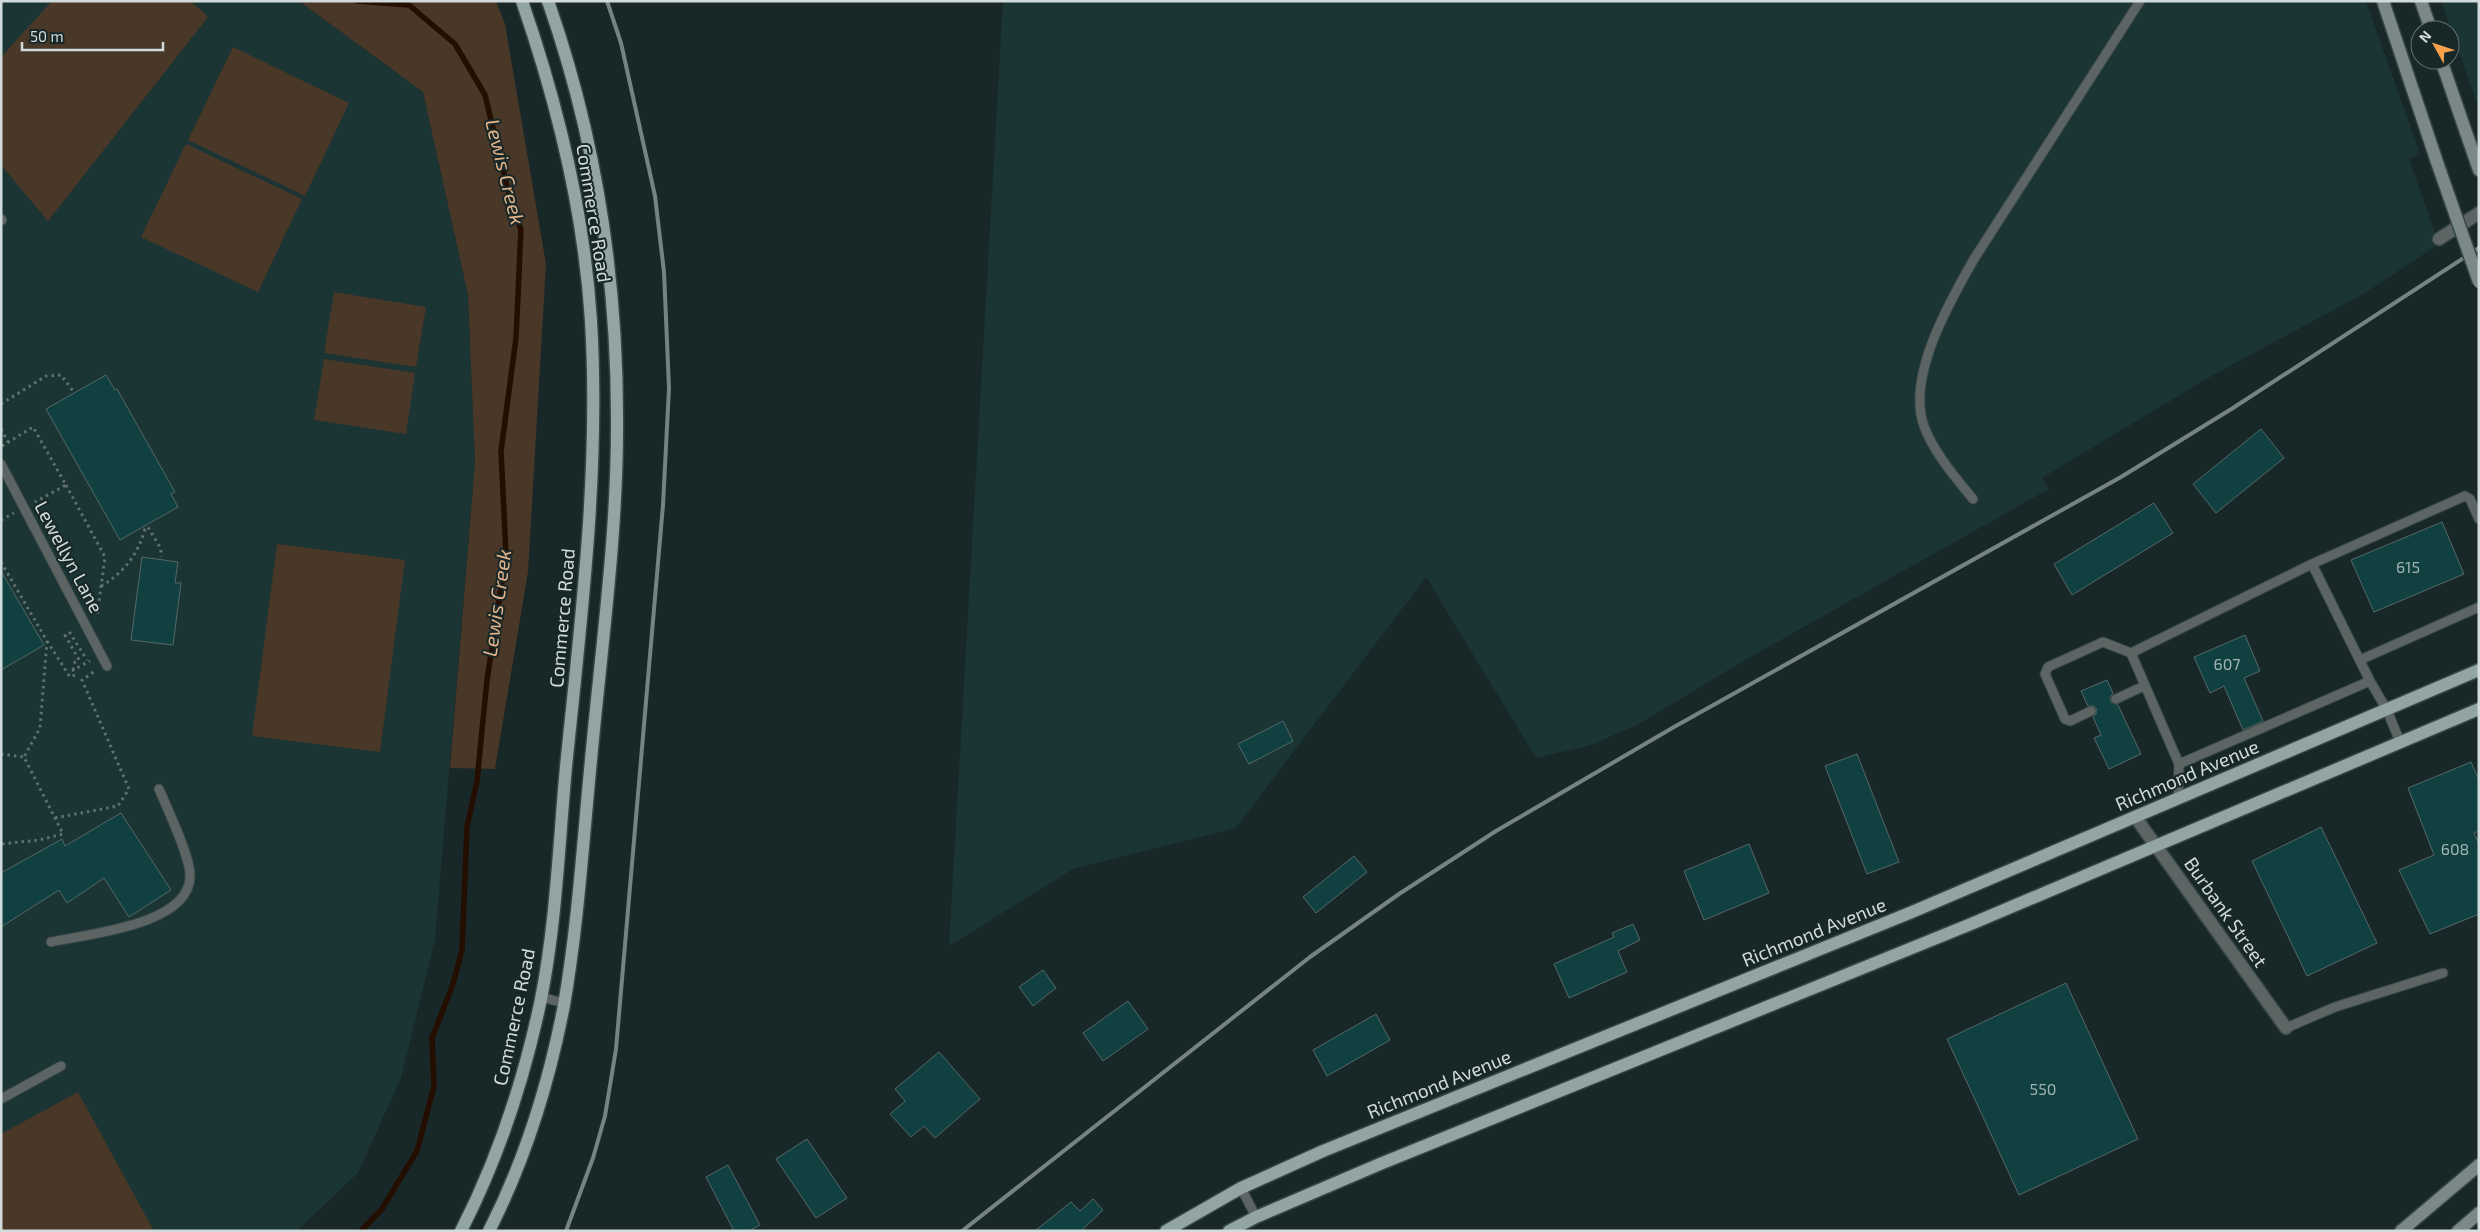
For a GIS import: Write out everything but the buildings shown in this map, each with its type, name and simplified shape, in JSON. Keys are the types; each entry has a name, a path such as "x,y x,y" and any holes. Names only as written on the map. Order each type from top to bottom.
{"main road":[{"name":"Commerce Road","path":"461,1231 483,1187 501,1144 527,1057 541,997 551,921 591,508 593,368 587,277 572,183 553,100 522,1"},
{"name":"Commerce Road","path":"489,1231 517,1168 536,1117 550,1068 564,1003 578,888 610,553 617,420 615,338 603,224 584,122 571,73 548,1"},
{"path":"2382,1 2479,282"},
{"path":"2421,1 2428,20"},
{"path":"2445,70 2479,170"},
{"name":"Richmond Avenue","path":"1166,1231 1241,1188 1323,1151 1903,916 2479,670"},
{"path":"1229,1231 1256,1217 1380,1164 1793,999 2479,708"},
{"path":"2401,1231 2479,1165"},
{"path":"2458,1231 2479,1213"}],"street":[{"path":"2439,239 2479,212"},
{"name":"Burbank Street","path":"2136,818 2286,1028"}],"lane":[{"path":"1973,499 1943,459 1923,423 1920,385 1931,350 1956,291 1974,259 2140,1"},
{"name":"Lewellyn Lane","path":"1,464 107,666"},
{"path":"2131,653 2312,564 2465,496 2470,499 2479,519"},
{"path":"2312,564 2370,681 2387,710 2400,742"},
{"path":"2360,660 2479,608"},
{"path":"2091,711 2070,721 2065,719 2045,674 2048,667 2103,642 2131,653 2179,764 2178,799"},
{"path":"2179,764 2370,681"},
{"path":"2116,699 2144,686"},
{"path":"51,942 147,921 177,904 187,892 189,866 159,789"},
{"path":"2286,1028 2335,1007 2443,974"},
{"path":"541,997 564,1003"},
{"path":"1,1099 61,1066"},
{"path":"1241,1188 1256,1217"}],"path":[{"path":"1,404 46,376 55,374 61,375 73,391"},
{"path":"2,446 33,427 105,558 96,626"},
{"path":"1,429 8,442"},
{"path":"35,503 66,485"},
{"path":"1,520 17,512"},
{"path":"101,586 113,579 132,559 140,546 145,529 148,527 161,549 161,557"},
{"path":"1,562 70,677 74,675 73,670 75,662 79,660 65,636 70,633 87,663 73,670"},
{"path":"24,757 40,728 47,640"},
{"path":"55,818 118,806 129,789 82,680 95,674 96,668 91,656"},
{"path":"1,754 24,757"},
{"path":"1,844 39,840 63,834 24,757"}],"shaded area":[{"path":"1,1 299,1 423,92 468,295 475,462 435,940 401,1078 358,1173 297,1231 1,1231"},
{"path":"52,1 191,1 208,17 48,221 1,165 1,57"},
{"path":"299,1 496,1 505,24 546,264 528,572 495,769 450,768 475,462 468,295 423,92"},
{"path":"1003,1 2366,1 2420,154 2409,159 2439,244 2365,293 2215,374 2042,478 2049,489 1740,663 1637,725 1591,745 1536,758 1426,577 1236,828 1073,869 949,946"},
{"path":"2441,1 2479,1 2479,109 2460,55 2460,20 2448,20"},
{"path":"233,47 349,103 305,196 188,140"},
{"path":"186,144 302,199 258,292 141,237"},
{"path":"334,292 426,307 416,367 324,353"},
{"path":"324,359 415,373 406,434 314,420"},
{"path":"277,544 405,560 380,752 252,736"},
{"path":"78,1092 154,1231 1,1231 1,1134"}],"waterway":[{"name":"Lewis Creek","path":"357,1 409,5 455,44 485,95 507,186 521,230 516,338 501,451 506,555 487,680 477,781 467,827 462,950 453,984 432,1038 434,1086 417,1151 382,1209 361,1231"}],"railway":[{"path":"566,1231 593,1158 605,1116 616,1049 663,505 669,388 664,272 655,196 621,43 607,1"},
{"path":"962,1231 1310,957 1399,894 1496,831 1674,727 2121,477 2233,408 2479,248"}]}
